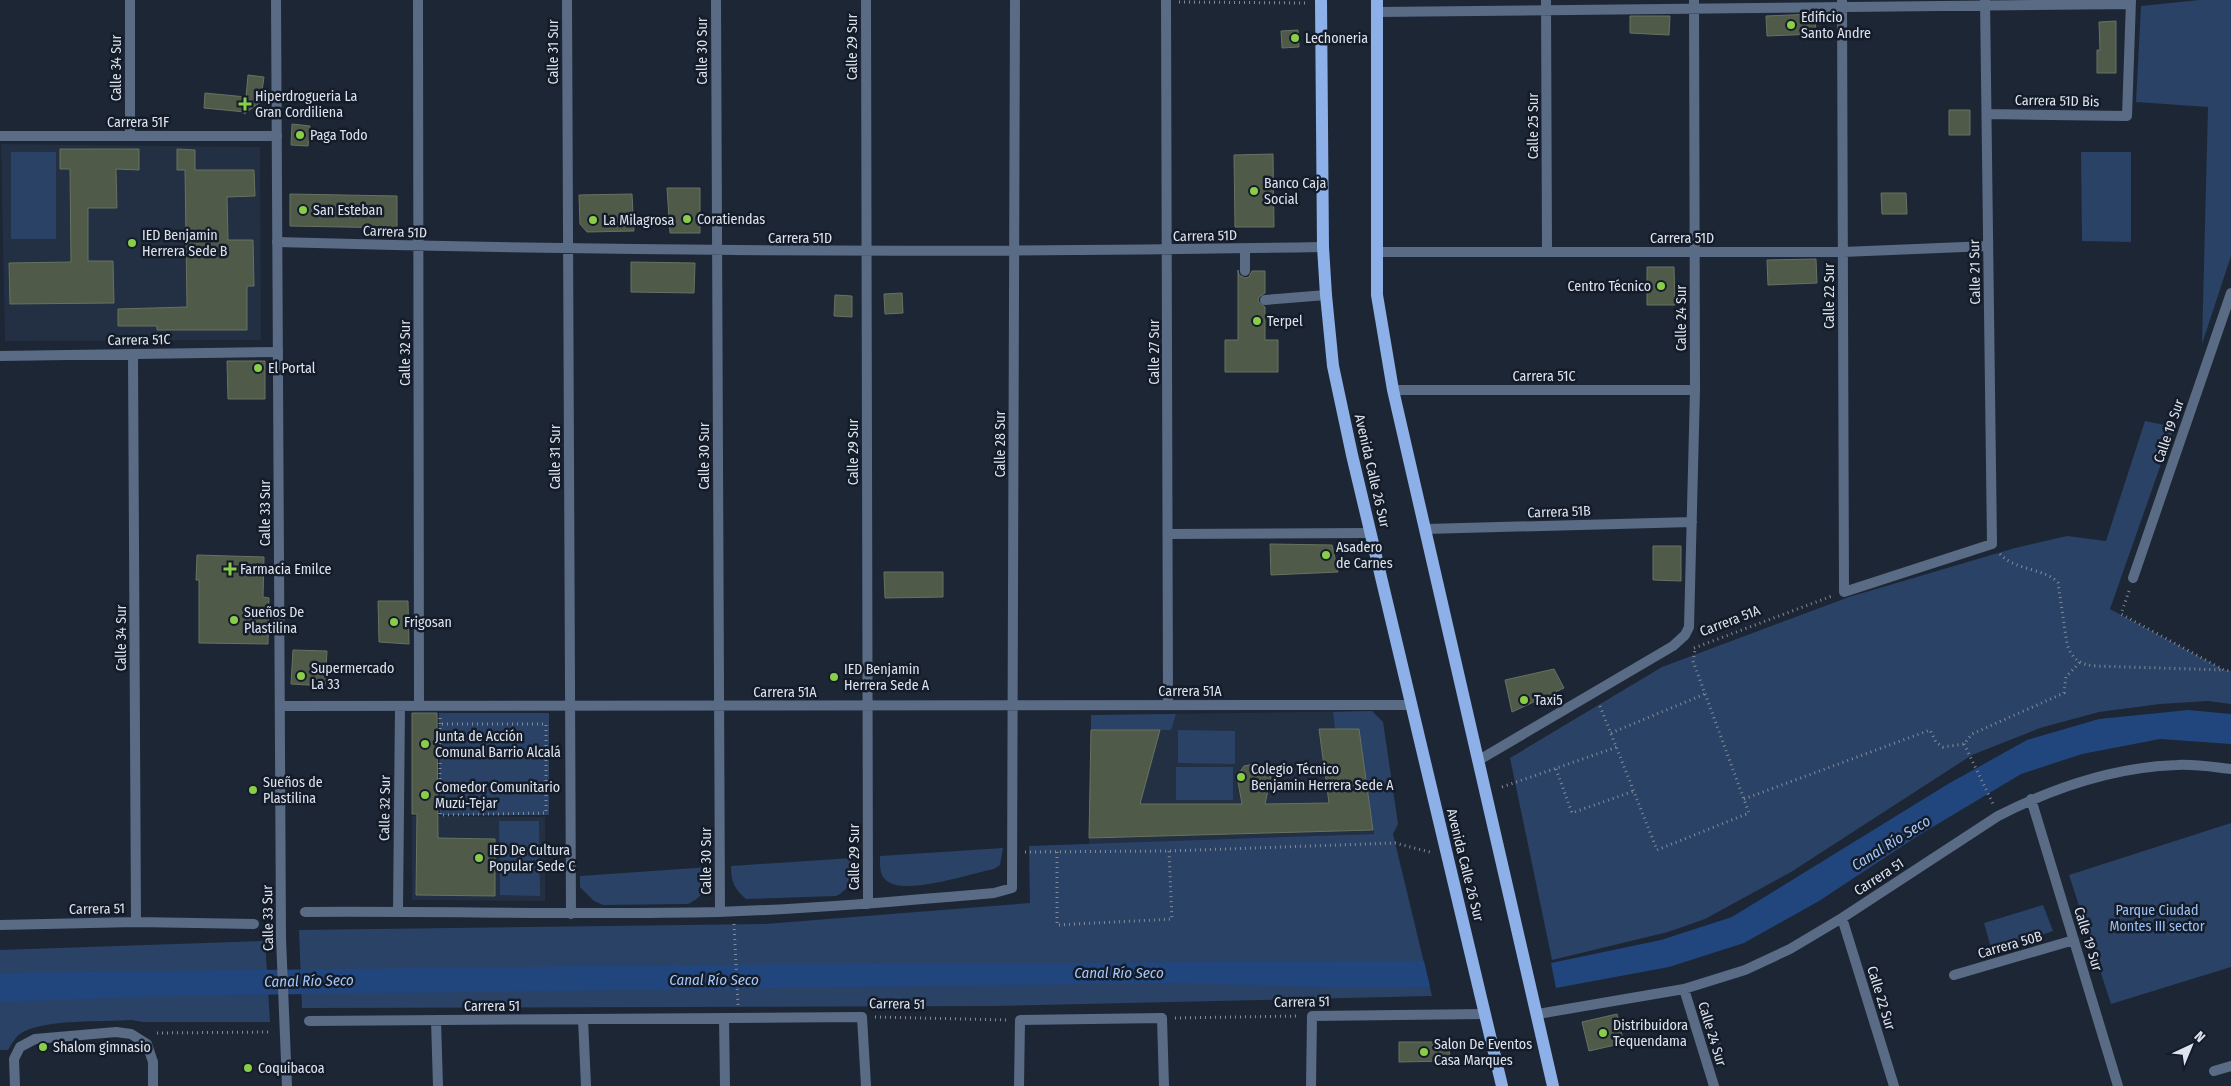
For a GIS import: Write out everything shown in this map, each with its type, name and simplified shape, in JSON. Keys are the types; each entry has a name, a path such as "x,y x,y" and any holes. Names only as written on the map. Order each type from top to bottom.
{"main road":[{"name":"Avenida Calle 26 Sur","path":"1321,2 1323,248 1333,366 1411,705 1502,1086"},
{"path":"1377,6 1376,252 1380,318 1393,390 1538,1014 1553,1086"}],"street":[{"name":"Calle 34 Sur","path":"130,0 130,136"},
{"name":"Calle 33 Sur","path":"276,0 282,938 287,1086"},
{"name":"Calle 32 Sur","path":"418,0 419,706"},
{"name":"Calle 31 Sur","path":"567,0 571,914"},
{"name":"Calle 30 Sur","path":"716,0 720,912"},
{"name":"Calle 29 Sur","path":"866,0 868,904"},
{"name":"Calle 28 Sur","path":"868,904 994,893 1012,888 1015,0"},
{"name":"Calle 27 Sur","path":"1166,1 1168,705"},
{"path":"1377,6 2130,2"},
{"name":"Carrera 51D Bis","path":"1987,114 2127,116 2130,2"},
{"name":"Calle 21 Sur","path":"1985,3 1992,544"},
{"name":"Calle 24 Sur","path":"1685,635 1689,619 1695,390 1694,4"},
{"name":"Calle 22 Sur","path":"1842,4 1844,592"},
{"name":"Calle 25 Sur","path":"1546,5 1547,252"},
{"name":"Carrera 51F","path":"0,136 277,136"},
{"name":"Carrera 51D","path":"277,242 568,250 866,253 1323,248"},
{"name":"Carrera 51D","path":"1376,252 1843,252 1988,246"},
{"path":"1245,249 1245,271"},
{"name":"Calle 19 Sur","path":"2133,578 2231,293"},
{"path":"1265,300 1326,295"},
{"name":"Carrera 51C","path":"0,356 278,352"},
{"name":"Calle 34 Sur","path":"133,354 136,922"},
{"name":"Carrera 51C","path":"1393,390 1695,390"},
{"name":"Carrera 51B","path":"1426,529 1692,522"},
{"path":"1168,534 1371,533"},
{"path":"1844,592 1992,544"},
{"name":"Carrera 51A","path":"1479,760 1673,646 1685,635"},
{"name":"Carrera 51A","path":"280,706 1411,705"},
{"name":"Calle 32 Sur","path":"398,911 400,706"},
{"name":"Carrera 51","path":"1538,1014 1684,989 1745,970 1781,954 1842,918 1998,816 2031,799 2074,784 2136,770 2178,765 2231,768"},
{"name":"Calle 19 Sur","path":"2031,799 2118,1086"},
{"path":"305,912 398,911 571,914 720,912 868,904"},
{"name":"Calle 22 Sur","path":"1842,918 1894,1086"},
{"name":"Carrera 51","path":"0,925 136,922 254,924"},
{"name":"Carrera 50B","path":"1954,975 2074,940"},
{"name":"Calle 24 Sur","path":"1684,989 1714,1086"},
{"name":"Carrera 51","path":"1312,1016 1485,1014"},
{"path":"1311,1086 1312,1016"},
{"path":"862,1017 866,1086"},
{"name":"Carrera 51","path":"309,1021 862,1017"},
{"path":"724,1018 725,1086"},
{"path":"1020,1086 1020,1020 1162,1018 1164,1086"},
{"path":"583,1019 586,1086"},
{"path":"436,1020 438,1086"},
{"path":"15,1086 14,1058 20,1047 35,1039 116,1032 131,1034 148,1044 153,1062 153,1086"},
{"path":"2214,1071 2231,1066"}],"path":[{"path":"1166,1 1321,2"},
{"path":"1992,544 2010,563 2052,578 2058,583 2067,644 2070,652 2080,662 2096,666 2224,670"},
{"path":"2133,578 2121,614 2231,672"},
{"name":"Carrera 51A","path":"1685,635 1695,650 1844,592"},
{"path":"1595,691 1657,850 1750,813 1693,660 1695,650"},
{"path":"1744,799 1930,730 1936,742 1943,747 1964,744 1972,734 2061,695 2066,691 2066,677 2080,662"},
{"path":"1611,733 1705,694"},
{"path":"440,718 440,724 440,815 546,814 546,724 440,724"},
{"path":"1964,744 1990,797"},
{"path":"1502,787 1617,747"},
{"path":"1556,769 1572,813 1634,791"},
{"path":"1012,852 1168,851 1395,842 1432,852"},
{"path":"1057,852 1057,925 1172,919 1168,851"},
{"path":"735,943 738,996"},
{"name":"Carrera 51","path":"1162,1018 1312,1016"},
{"name":"Carrera 51","path":"862,1017 1020,1020"},
{"path":"131,1034 285,1031"}],"shaded area":[{"name":"IED Benjamin Herrera Sede B","path":"1,144 260,147 261,340 5,341"},
{"name":"Colegio Técnico Benjamin Herrera Sede A","path":"1372,711 1383,722 1398,824 1393,833 1089,846 1091,715"},
{"name":"IED De Cultura Popular Sede C","path":"412,816 545,817 545,901 412,900"}],"green space":[{"path":"2200,0 2231,0 2231,256 2202,344 2208,107 2136,102 2141,6"},
{"path":"11,152 56,152 56,239 11,239"},
{"path":"2081,152 2131,152 2131,242 2082,241"},
{"path":"2145,421 2174,427 2110,609 2224,670 2231,671 2231,704 2208,701 2160,704 2099,712 2040,728 1972,755 1791,872 1705,919 1668,932 1552,960 1510,758 1662,667 1849,597 2015,548 2067,536 2106,541"},
{"path":"1372,711 1383,722 1398,824 1393,834 1432,996 993,1006 302,1008 299,930 765,924 1030,903 1029,846 1374,834 1359,729 1335,729 1333,712"},
{"path":"439,713 549,713 549,815 440,815"},
{"path":"1176,714 1171,730 1091,730 1091,715"},
{"path":"1178,730 1235,731 1235,764 1178,763"},
{"path":"1176,767 1233,767 1233,800 1176,800"},
{"path":"499,821 539,821 540,896 500,895"},
{"name":"Parque Ciudad Montes III sector","path":"2231,823 2231,967 2111,1004 2069,875"},
{"path":"1003,848 1000,865 994,869 923,885 896,885 884,879 881,870 880,856"},
{"path":"852,858 849,885 842,893 836,896 746,899 736,888 732,876 731,866"},
{"path":"710,867 705,889 702,894 688,904 603,905 594,901 580,887 580,876"},
{"path":"2043,905 2053,931 1992,951 1984,923"},
{"path":"265,941 270,1022 143,1022 131,1020 61,1023 46,1025 23,1032 16,1038 8,1050 0,1050 0,950"},
{"path":"1707,1004 1721,1044 1712,1048 1697,1007"}],"water":[{"name":"Canal Río Seco","path":"2188,710 2231,714 2231,744 2160,739 2082,754 2021,774 1916,837 1819,901 1744,943 1669,967 1556,988 1551,963 1661,940 1732,917 1948,784 2027,740 2099,719"},
{"name":"Canal Río Seco","path":"1424,961 1430,987 1353,988 1178,983 166,996 0,1002 0,973 678,965"}],"building":[{"name":"Edificio Santo Andre","path":"1815,14 1816,34 1767,36 1766,16"},
{"path":"1630,16 1670,16 1669,35 1630,33"},
{"path":"2116,21 2116,73 2097,73 2097,50 2100,50 2099,22"},
{"path":"1298,30 1299,47 1282,48 1281,31"},
{"path":"248,75 264,77 261,98 265,99 244,114 245,112 204,108 205,93 246,97"},
{"path":"1949,110 1970,110 1970,135 1949,135"},
{"name":"Paga Todo","path":"292,124 310,126 308,146 291,145"},
{"path":"60,149 139,149 139,170 116,169 117,208 88,208 88,261 113,261 114,303 10,304 9,263 71,262 70,169 60,169"},
{"path":"177,149 195,150 195,170 254,170 255,196 227,197 228,240 253,240 254,286 247,286 247,330 157,330 157,326 118,326 118,309 187,307 185,170 177,170"},
{"name":"Banco Caja Social","path":"1273,154 1274,227 1235,227 1234,155"},
{"path":"667,188 700,188 700,233 670,233"},
{"path":"1881,193 1906,193 1907,214 1882,214"},
{"path":"290,194 397,196 397,228 290,226"},
{"path":"632,194 634,231 587,232 580,224 579,195"},
{"path":"1816,259 1817,283 1768,285 1767,260"},
{"path":"631,262 695,263 694,293 631,292"},
{"name":"Centro Técnico","path":"1647,267 1674,267 1675,305 1647,305"},
{"path":"1238,270 1239,275 1245,278 1249,277 1252,271 1265,271 1265,293 1259,297 1258,301 1265,307 1265,340 1278,340 1278,372 1225,372 1225,340 1238,340"},
{"path":"902,293 903,313 885,314 884,294"},
{"path":"835,295 852,296 852,317 834,316"},
{"path":"227,361 265,361 265,399 228,399"},
{"path":"1270,544 1332,545 1338,572 1271,575"},
{"path":"1653,546 1681,546 1681,581 1653,580"},
{"path":"197,555 264,557 263,597 269,598 268,644 199,643 199,580 196,580"},
{"path":"884,572 943,572 943,597 885,598"},
{"name":"Frigosan","path":"378,601 408,601 409,644 379,642"},
{"path":"293,650 327,651 325,686 291,684"},
{"name":"Taxi5","path":"1554,669 1564,688 1512,712 1505,680"},
{"path":"412,713 437,713 438,838 495,839 495,896 416,895 417,814 412,814"},
{"path":"1319,729 1359,729 1373,830 1089,838 1091,730 1160,730 1140,804 1242,804 1237,776 1244,766 1255,764 1265,767 1271,777 1265,804 1329,803"},
{"name":"Distribuidora Tequendama","path":"1617,1014 1624,1043 1589,1051 1582,1022"},
{"name":"Salon De Eventos Casa Marques","path":"1399,1042 1449,1042 1450,1061 1399,1062"}],"place":[{"name":"Edificio Santo Andre","path":"1791,25"},
{"name":"Lechoneria","path":"1295,38"},
{"name":"Hiperdrogueria La Gran Cordiliena","path":"245,104"},
{"name":"Paga Todo","path":"300,135"},
{"name":"Banco Caja Social","path":"1254,191"},
{"name":"San Esteban","path":"303,210"},
{"name":"Coratiendas","path":"687,219"},
{"name":"La Milagrosa","path":"593,220"},
{"name":"IED Benjamin Herrera Sede B","path":"132,243"},
{"name":"Centro Técnico","path":"1661,286"},
{"name":"Terpel","path":"1257,321"},
{"name":"El Portal","path":"258,368"},
{"name":"Asadero de Carnes","path":"1326,555"},
{"name":"Farmacia Emilce","path":"230,569"},
{"name":"Sueños De Plastilina","path":"234,620"},
{"name":"Frigosan","path":"394,622"},
{"name":"Supermercado La 33","path":"301,676"},
{"name":"IED Benjamin Herrera Sede A","path":"834,677"},
{"name":"Taxi5","path":"1524,700"},
{"name":"Junta de Acción Comunal Barrio Alcalá","path":"425,744"},
{"name":"Colegio Técnico Benjamin Herrera Sede A","path":"1241,777"},
{"name":"Sueños de Plastilina","path":"253,790"},
{"name":"Comedor Comunitario Muzú-Tejar","path":"425,795"},
{"name":"IED De Cultura Popular Sede C","path":"479,858"},
{"name":"Distribuidora Tequendama","path":"1603,1033"},
{"name":"Shalom gimnasio","path":"43,1047"},
{"name":"Salon De Eventos Casa Marques","path":"1424,1052"},
{"name":"Coquibacoa","path":"248,1068"}]}
